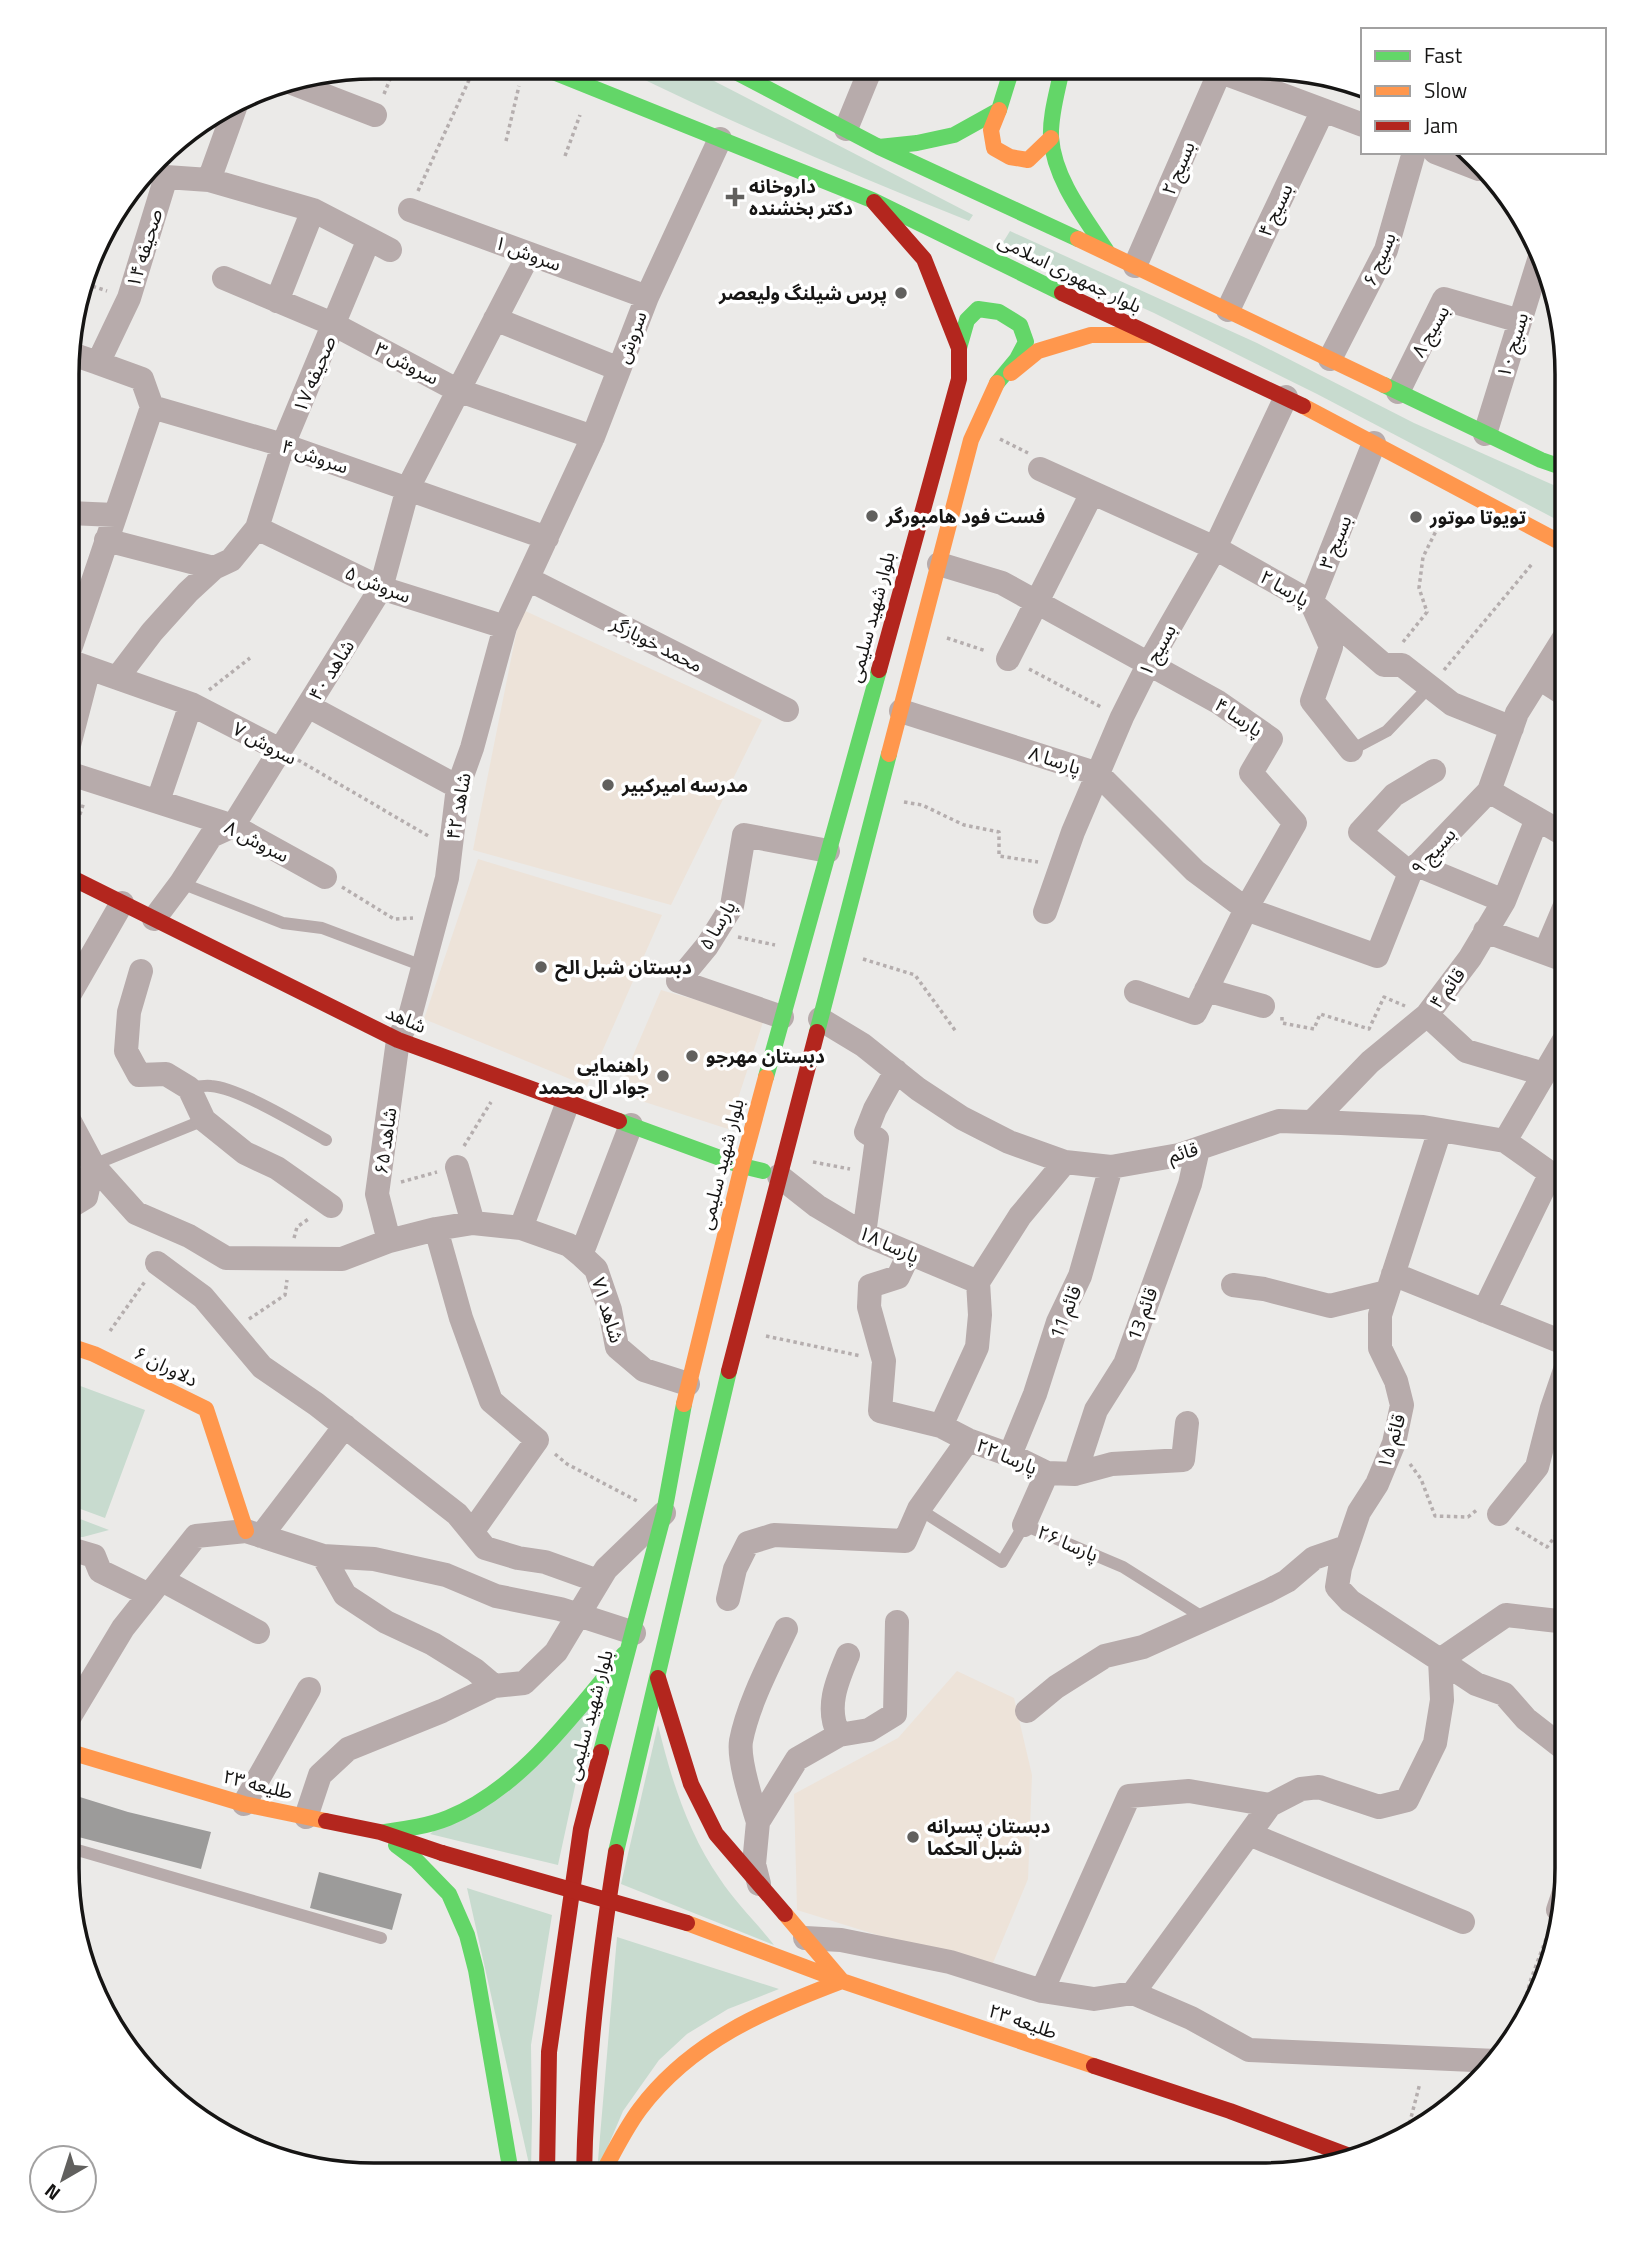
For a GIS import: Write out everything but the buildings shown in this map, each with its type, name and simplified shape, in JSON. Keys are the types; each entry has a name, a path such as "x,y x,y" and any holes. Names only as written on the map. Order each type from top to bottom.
{"main road":[{"name":"بلوار جمهوری اسلامی","path":"571,79 872,200 1149,335 1286,397 1555,540"},
{"name":"بلوار جمهوری اسلامی","path":"749,79 879,147 1555,465"},
{"path":"1009,79 991,130 994,148 1010,157 1028,160 1051,138"},
{"path":"1060,79 1051,138 1055,160 1077,204 1108,253"},
{"path":"879,147 954,135 999,110"},
{"name":"بلوار شهید سلیمی","path":"547,2163 549,2052 582,1829 664,1513 688,1384 742,1166 959,379 959,348 924,258 872,200"},
{"path":"584,2163 602,1945 616,1853 740,1331 971,440 993,389 1017,359 1026,342 1020,325 999,313 978,309 967,320 959,348"},
{"path":"993,389 1038,351 1091,335 1149,335"},
{"name":"شاهد","path":"79,882 398,1040 742,1166 782,1166"},
{"name":"دلاوران ۶","path":"79,1349 206,1409 253,1533"},
{"path":"380,1832 416,1829 457,1814 498,1788 545,1745 631,1641"},
{"path":"608,2163 628,2125 677,2066 728,2029 781,2004 842,1981 716,1834 691,1784 658,1675"},
{"name":"طلیعه ۲۳","path":"79,1755 244,1804 380,1832 442,1853 687,1923 842,1981 1230,2111 1339,2152"},
{"path":"380,1832 416,1860 449,1894 467,1936 476,1970 509,2163"}],"street":[{"path":"846,130 867,79"},
{"name":"بسیج ۲","path":"1135,266 1214,79"},
{"path":"1242,79 1361,124"},
{"path":"304,87 375,115"},
{"name":"بسیج ۴","path":"1228,310 1323,110"},
{"path":"209,180 233,115"},
{"name":"سروش","path":"547,538 593,437 647,297 720,139"},
{"name":"بسیج ۶","path":"1329,359 1386,250 1412,154"},
{"path":"1441,154 1464,160"},
{"name":"صحیفه ۱۴","path":"98,363 129,298 158,173 209,180 313,211 380,244"},
{"name":"سروش ۱","path":"410,210 647,297"},
{"path":"277,300 313,211"},
{"name":"صحیفه ۱۷","path":"117,678 152,632 188,592 214,568 232,560 257,528 283,445 335,325 380,244"},
{"name":"شاهد ۴۰","path":"154,919 211,836 233,826 381,588 408,488 529,254"},
{"name":"بسیج ۱۰","path":"1485,434 1536,269"},
{"name":"سروش ۳","path":"225,278 335,325 457,390 593,437"},
{"name":"بسیج ۸","path":"1398,392 1444,299 1520,321"},
{"path":"495,320 619,369"},
{"path":"79,356 142,379 152,407 79,622"},
{"name":"بسیج ۱","path":"1045,912 1098,774 1149,663 1215,548 1286,397"},
{"name":"سروش ۴","path":"152,407 283,445 547,538"},
{"name":"بسیج ۳","path":"1311,602 1374,443"},
{"name":"پارسا ۲","path":"1041,469 1215,548 1311,602 1384,665 1402,665 1452,704 1512,728"},
{"path":"1008,659 1092,493"},
{"path":"79,513 114,515"},
{"name":"سروش ۵","path":"257,528 381,588 505,627"},
{"name":"شاهد ۴۲","path":"398,1040 410,1016 447,878 458,787 472,748 505,627 547,538"},
{"path":"106,540 214,568"},
{"name":"پارسا ۴","path":"939,564 1002,583 1218,702 1271,739 1251,773 1295,823 1246,909 1195,1013 1136,992"},
{"name":"محمد خوبازگر","path":"527,579 787,709"},
{"path":"1311,602 1331,646 1312,701 1351,750"},
{"name":"بسیج ۹","path":"1246,909 1377,956 1414,869 1489,791 1517,713 1555,652"},
{"name":"سروش ۷","path":"79,664 191,704 280,750"},
{"path":"1539,678 1555,688"},
{"path":"158,801 191,704"},
{"path":"308,706 458,787"},
{"name":"پارسا ۸","path":"901,711 1098,774 1195,871 1246,909"},
{"path":"1434,771 1394,795 1360,832 1414,869 1504,901"},
{"name":"سروش ۸","path":"80,777 233,826 326,877"},
{"path":"1489,791 1537,820 1555,826"},
{"name":"قائم ۴","path":"1312,1122 1370,1062 1427,1015 1470,958 1504,901 1537,820"},
{"name":"پارسا ۵","path":"782,1017 678,981 732,906 744,835 828,851"},
{"path":"79,978 122,903"},
{"path":"1485,932 1555,957"},
{"path":"141,971 129,1012 126,1051 139,1076 166,1074 189,1088 204,1120 245,1153 277,1168 331,1206"},
{"path":"1206,990 1263,1006"},
{"path":"1427,1015 1466,1051 1544,1074"},
{"name":"قائم","path":"820,1019 863,1045 918,1089 962,1118 1009,1142 1065,1162 1111,1167 1179,1155 1279,1121 1312,1122 1440,1130 1504,1141 1555,1177"},
{"name":"شاهد ۶۵","path":"389,1241 377,1194 398,1040"},
{"path":"1504,1141 1555,1055"},
{"path":"864,1234 877,1139 866,1132 874,1109 896,1071"},
{"path":"521,1228 568,1102"},
{"name":"شاهد ۷۱","path":"631,1125 580,1255 596,1269 610,1310 617,1347 644,1370 688,1384"},
{"name":"قائم ۱۵","path":"1440,1130 1380,1315 1380,1348 1396,1381 1402,1405 1394,1443 1377,1484 1359,1513 1346,1547 1337,1587 1350,1601 1440,1660"},
{"path":"79,1139 93,1166 136,1213 189,1236 226,1258 342,1259 389,1241 473,1223 521,1228 569,1245 580,1255"},
{"name":"قائم 13","path":"1075,1474 1096,1410 1125,1364 1191,1184 1198,1149"},
{"path":"941,1426 977,1347 980,1315 978,1282 1020,1216 1065,1162"},
{"path":"79,1201 86,1197 93,1166"},
{"name":"پارسا ۱۸","path":"782,1166 817,1206 864,1234 978,1282"},
{"path":"457,1167 473,1223"},
{"name":"قائم 11","path":"1010,1455 1035,1394 1058,1322 1080,1276 1111,1167"},
{"path":"1484,1311 1555,1187"},
{"path":"436,1229 461,1318 491,1401 537,1440 472,1532"},
{"path":"884,1361 869,1307 870,1286 898,1277 909,1254"},
{"path":"157,1263 203,1297 262,1367 345,1426 457,1514 485,1548 517,1558 545,1562 598,1581"},
{"path":"1233,1285 1264,1289 1330,1306 1390,1283 1484,1311 1555,1339"},
{"name":"پارسا ۲۲","path":"884,1361 880,1411 941,1426 1047,1473 1075,1474 1112,1464 1183,1460 1187,1423"},
{"path":"1499,1514 1537,1467 1555,1422"},
{"path":"253,1533 345,1426"},
{"path":"728,1599 735,1569 748,1543 774,1535 905,1541 919,1508 968,1440"},
{"path":"1024,1525 1047,1473"},
{"path":"306,1817 320,1775 348,1749 494,1686 524,1684 556,1652 606,1569 664,1513"},
{"path":"79,1701 123,1628 196,1536 253,1533 323,1556 374,1559 446,1575 496,1596 561,1609 631,1641"},
{"path":"1027,1710 1056,1687 1105,1656 1143,1647 1287,1581 1314,1558 1346,1547"},
{"path":"79,1552 94,1556 100,1571 156,1587 258,1632"},
{"path":"323,1556 345,1595 386,1622 433,1644 475,1670 494,1686"},
{"path":"1440,1660 1506,1615 1555,1621"},
{"path":"758,1822 797,1759 839,1735 869,1730 895,1714 897,1622"},
{"path":"760,1888 754,1864 758,1822 747,1784 740,1744 753,1705 786,1629"},
{"path":"839,1735 834,1724 834,1689 848,1655"},
{"path":"1440,1660 1476,1684 1504,1694 1526,1719 1555,1742"},
{"path":"1133,1993 1270,1805 1301,1789 1319,1787 1379,1807 1407,1800 1435,1743 1442,1700 1440,1660"},
{"path":"244,1804 309,1689"},
{"path":"1042,1991 1129,1796 1189,1791 1270,1805"},
{"path":"1249,1834 1463,1922"},
{"path":"805,1938 841,1940 950,1962 1042,1991 1094,1999 1133,1993 1191,2018 1249,2050 1484,2060"}],"lane":[{"path":"1351,750 1387,731 1429,687"},
{"path":"181,883 283,923 322,928 423,966"},
{"path":"189,1088 211,1086 234,1093 282,1115 326,1140"},
{"path":"93,1166 204,1120"},
{"name":"پارسا ۲۶","path":"919,1508 1002,1562 1024,1525 1123,1567 1204,1618"},
{"path":"79,1851 381,1938"}],"path":[{"path":"375,115 390,79"},
{"path":"410,210 470,79"},
{"path":"506,141 521,79"},
{"path":"565,156 591,87"},
{"path":"976,428 1035,456 1030,468 1041,469"},
{"path":"1384,665 1427,612 1419,588 1423,557 1458,488"},
{"path":"1429,687 1532,564"},
{"path":"191,704 250,658"},
{"name":"سروش ۷","path":"280,750 450,849"},
{"path":"878,798 922,805 964,825 999,832 999,856 1062,865"},
{"path":"326,877 394,919 437,916"},
{"path":"715,933 801,950"},
{"path":"838,951 915,975 957,1033"},
{"path":"1263,1006 1282,1012 1282,1023 1314,1029 1320,1014 1369,1028 1384,997 1427,1015"},
{"path":"782,1166 873,1174"},
{"path":"94,1354 157,1263"},
{"path":"740,1331 884,1361"},
{"path":"537,1440 567,1464 664,1513"},
{"path":"1526,1997 1546,1941"},
{"path":"1410,2123 1420,2083"}],"shaded area":[{"name":"مدرسه امیرکبیر","path":"521,609 762,720 671,905 473,850"},
{"name":"دبستان شبل الح","path":"478,859 662,915 587,1086 424,1019"},
{"name":"دبستان مهرجو","path":"661,990 764,1019 728,1129 617,1093"},
{"name":"دبستان پسرانه شبل الحکما","path":"957,1671 1014,1698 1032,1775 1028,1879 990,1970 797,1910 794,1794 898,1738"}],"green space":[{"path":"644,79 710,79 973,215 969,221 748,128"},
{"path":"1010,231 1257,343 1414,423 1555,486 1555,519 1317,394 1154,313 1002,244"},
{"path":"79,1385 145,1410 105,1518 79,1508"},
{"path":"79,1519 109,1530 79,1537"},
{"path":"593,1703 558,1865 430,1834"},
{"path":"658,1725 675,1785 699,1843 726,1888 774,1945 621,1884"},
{"path":"467,1888 552,1915 531,2045 531,2163 529,2163"},
{"path":"617,1937 779,1989 728,2009 687,2034 659,2060 623,2111 601,2163 598,2163"}],"traffic: fast":[{"path":"571,79 872,200 1062,293"},
{"path":"749,79 879,147 1078,239"},
{"path":"879,147 954,135 999,110 1009,79"},
{"path":"1060,79 1052,120 1053,153 1072,198 1108,253"},
{"path":"959,348 967,320 978,309 999,312 1020,325 1026,342 1017,359 997,383"},
{"path":"1384,385 1555,465"},
{"path":"766,1077 879,670"},
{"path":"817,1032 889,754"},
{"path":"619,1121 742,1166 763,1171"},
{"path":"616,1852 729,1371"},
{"path":"601,1752 664,1513 684,1404"},
{"path":"385,1832 448,1818 475,1805 500,1788 545,1747 624,1654"},
{"path":"396,1845 416,1860 449,1894 467,1935 476,1970 509,2163"}],"traffic: slow":[{"path":"999,110 991,130 994,148 1010,157 1028,160 1051,138"},
{"path":"1078,239 1384,385"},
{"path":"1011,373 1038,351 1091,335 1149,335"},
{"path":"889,754 971,440 997,383"},
{"path":"1303,406 1555,540"},
{"path":"684,1404 766,1077"},
{"path":"79,1349 206,1409 246,1531"},
{"path":"79,1755 244,1804 326,1821"},
{"path":"608,2163 640,2109 682,2064 731,2030 842,1981 785,1914"},
{"path":"687,1923 842,1981 1094,2066"}],"traffic: jam":[{"path":"874,202 924,259 959,348 959,379 879,670"},
{"path":"1062,293 1303,406"},
{"path":"79,881 398,1040 619,1121"},
{"path":"729,1371 817,1032"},
{"path":"658,1678 691,1784 716,1834 785,1914"},
{"path":"547,2163 549,2052 581,1829 601,1752"},
{"path":"326,1821 380,1832 442,1853"},
{"path":"584,2163 594,2013 616,1852"},
{"path":"442,1853 687,1923"},
{"path":"1094,2066 1230,2111 1339,2152"}],"place":[{"name":"داروخانه دکتر بخشنده","path":"735,197"},
{"name":"پرس شیلنگ ولیعصر","path":"901,293"},
{"name":"فست فود هامبورگر","path":"872,516"},
{"name":"تویوتا موتور","path":"1416,517"},
{"name":"مدرسه امیرکبیر","path":"608,785"},
{"name":"دبستان شبل الح","path":"541,967"},
{"name":"دبستان مهرجو","path":"692,1056"},
{"name":"راهنمایی جواد ال محمد","path":"663,1076"},
{"name":"دبستان پسرانه شبل الحکما","path":"913,1837"}]}
